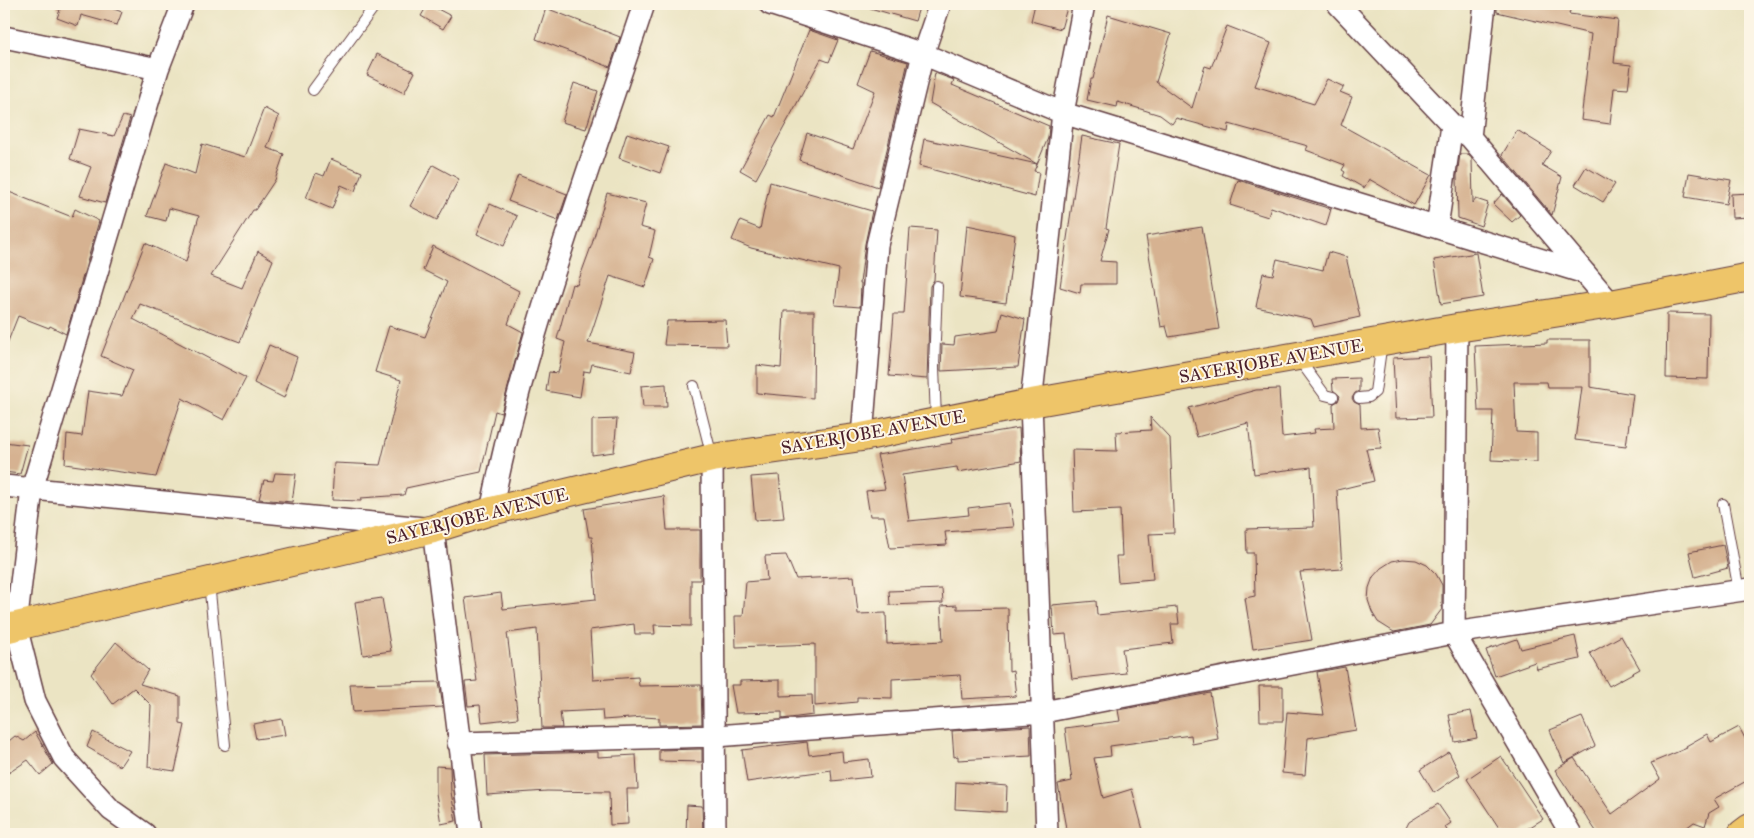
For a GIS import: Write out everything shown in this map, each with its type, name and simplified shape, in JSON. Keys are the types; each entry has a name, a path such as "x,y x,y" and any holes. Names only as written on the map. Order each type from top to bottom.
{"main road":[{"name":"SAYERJOBE AVENUE","path":"10,628 433,529 491,511 712,458 862,437 1031,403 1457,328 1611,304 1750,277"},
{"path":"1742,834 1750,828"}],"street":[{"path":"145,834 111,810 64,758 35,700 10,628 32,488 158,69 183,4"},
{"path":"491,511 504,445 534,340 644,4"},
{"path":"770,4 923,54 1063,113 1585,273"},
{"path":"862,437 877,245 923,54 940,4"},
{"path":"1047,834 1031,403 1063,113 1084,4"},
{"path":"1338,4 1452,125 1470,137 1611,304"},
{"path":"1470,137 1485,4"},
{"path":"4,37 158,69"},
{"path":"1437,227 1452,125"},
{"path":"1457,328 1454,632 1572,834"},
{"path":"712,458 716,736 715,834"},
{"path":"4,486 433,529 458,743 471,834"},
{"path":"458,743 716,736 1043,712 1454,632 1745,590"}],"lane":[{"path":"313,90 376,4"},
{"path":"937,286 934,367 937,422"},
{"path":"1359,398 1369,397 1375,392 1382,341"},
{"path":"1297,356 1325,395 1333,397"},
{"path":"694,386 712,458"},
{"path":"1723,504 1745,590"},
{"path":"209,581 225,745"}],"building":[{"path":"57,4 100,4 122,12 117,25 81,15 78,26 57,18 60,10 57,9"},
{"path":"428,4 451,16 443,29 421,16"},
{"path":"871,4 920,4 915,21 870,8"},
{"path":"1035,4 1068,4 1061,29 1031,21"},
{"path":"1497,4 1572,4 1569,14 1618,20 1614,63 1631,65 1628,89 1614,88 1610,124 1581,120 1591,34 1497,12"},
{"path":"546,8 620,37 610,67 536,39"},
{"path":"1108,15 1171,34 1156,82 1192,108 1205,66 1211,68 1227,26 1271,43 1255,86 1314,104 1327,79 1344,87 1340,92 1352,97 1341,125 1431,175 1414,205 1369,179 1364,188 1343,176 1345,172 1342,170 1345,165 1306,150 1308,146 1229,124 1228,132 1176,118 1172,124 1160,115 1118,102 1117,107 1087,100"},
{"path":"809,30 838,40 829,62 821,59 756,179 740,170 770,115 774,117"},
{"path":"870,51 908,62 878,187 799,160 807,133 853,149 875,91 858,83"},
{"path":"377,54 415,72 404,93 367,75"},
{"path":"935,73 954,80 952,85 1049,126 1048,138 1037,164 930,103"},
{"path":"574,83 598,91 586,129 562,122"},
{"path":"264,108 279,116 267,148 284,154 275,180 255,210 253,210 211,276 242,288 258,251 273,260 240,342 140,304 133,319 246,378 224,420 182,398 156,477 65,464 67,434 82,436 88,391 122,396 133,370 101,356 145,243 186,262 199,216 169,208 166,221 147,216 166,163 195,174 202,144 245,157"},
{"path":"123,116 130,118 105,203 80,196 91,167 70,159 79,129 114,136"},
{"path":"1517,130 1551,151 1542,165 1562,177 1552,215 1502,155"},
{"path":"627,133 669,147 660,173 619,158"},
{"path":"1082,136 1119,144 1106,228 1109,229 1100,261 1116,262 1116,284 1081,284 1080,293 1060,287"},
{"path":"924,139 1037,164 1034,171 1039,172 1035,197 919,166"},
{"path":"1460,154 1468,154 1472,159 1473,203 1476,199 1488,203 1481,226 1458,218 1457,176"},
{"path":"331,159 362,172 355,191 341,185 332,209 306,198 316,173 324,176"},
{"path":"433,165 459,179 437,220 410,206"},
{"path":"1586,167 1615,184 1603,202 1575,185"},
{"path":"1689,173 1731,180 1726,204 1685,197"},
{"path":"518,175 567,194 558,220 508,201"},
{"path":"1238,180 1331,209 1326,226 1271,207 1268,217 1230,205"},
{"path":"770,182 872,211 860,283 860,307 835,305 839,269 751,248 732,240 740,221 760,229"},
{"path":"4,190 72,217 75,209 99,221 66,334 50,326 49,328 18,316 5,349"},
{"path":"607,193 646,203 640,227 655,231 649,257 654,259 645,287 610,276 588,343 635,352 631,372 592,364 590,372 584,371 580,397 546,391 549,372 558,373 565,342 557,339 572,284 577,285 592,244"},
{"path":"1750,193 1750,217 1732,218 1731,194"},
{"path":"1502,194 1520,215 1512,222 1493,204"},
{"path":"490,204 517,216 504,246 477,234"},
{"path":"967,225 1015,235 1006,303 960,297"},
{"path":"1202,227 1219,329 1169,337 1166,326 1161,327 1146,236"},
{"path":"910,228 937,230 934,280 930,286 927,379 889,376 894,314 904,314"},
{"path":"433,246 519,291 508,324 523,332 501,413 495,411 481,472 406,488 404,495 361,498 361,501 332,500 334,463 380,465 401,380 375,372 389,326 425,337 447,282 423,270"},
{"path":"1328,252 1346,257 1360,317 1314,327 1311,319 1256,307 1263,273 1273,275 1277,259 1323,270"},
{"path":"1476,253 1483,297 1441,304 1434,260"},
{"path":"784,311 814,311 813,398 757,393 757,365 781,368"},
{"path":"1002,312 1025,319 1018,367 941,371 942,344 954,345 955,337 998,331"},
{"path":"1667,313 1709,314 1708,379 1666,378"},
{"path":"725,320 727,346 664,345 667,321"},
{"path":"1547,340 1590,340 1590,387 1633,394 1626,446 1575,440 1582,387 1548,387 1547,382 1514,382 1516,432 1537,433 1537,462 1491,460 1493,411 1478,411 1475,346 1547,343"},
{"path":"269,345 297,357 284,398 254,383"},
{"path":"1429,356 1432,417 1396,418 1393,358"},
{"path":"1359,378 1359,391 1352,398 1354,402 1360,405 1361,428 1378,427 1381,448 1366,449 1374,481 1337,490 1342,569 1300,572 1312,640 1253,649 1245,598 1255,596 1254,553 1247,553 1246,529 1314,527 1311,467 1254,474 1248,423 1197,437 1189,408 1256,390 1279,389 1282,437 1315,433 1314,429 1334,428 1333,404 1338,401 1340,396 1333,390 1332,379"},
{"path":"666,384 667,407 643,407 641,386"},
{"path":"1150,417 1170,438 1174,533 1149,534 1153,579 1118,582 1116,556 1122,556 1120,510 1074,512 1072,450 1117,451 1116,432 1151,430"},
{"path":"617,419 614,452 592,455 592,420"},
{"path":"1019,428 1021,461 958,472 957,467 902,475 909,521 969,515 968,508 1010,503 1014,527 945,532 947,545 890,548 884,516 870,516 866,491 885,489 877,455 952,443 951,439"},
{"path":"4,442 28,445 20,474 4,472"},
{"path":"275,473 296,474 292,502 259,499 264,480 273,481"},
{"path":"779,475 784,518 755,520 751,477"},
{"path":"664,496 667,530 700,530 700,580 691,580 691,626 654,625 655,634 635,634 634,624 590,630 593,680 638,677 639,686 701,685 702,724 659,725 659,718 644,717 603,720 602,710 560,712 562,728 542,728 537,629 507,633 518,718 482,722 480,705 468,706 465,682 477,681 465,598 501,593 503,609 596,599 592,537 589,537 584,509"},
{"path":"1723,545 1728,568 1695,577 1689,552"},
{"path":"786,555 796,579 854,576 858,614 886,613 887,644 943,641 941,606 957,605 957,609 1008,608 1009,671 1013,670 1016,696 962,699 960,675 892,679 892,698 857,697 857,702 815,706 815,644 736,647 735,616 743,616 746,582 767,580 765,556"},
{"path":"1403,559 1416,560 1427,565 1436,574 1442,585 1442,609 1430,625 1394,632 1378,622 1372,612 1368,600 1369,588 1373,577 1381,568 1392,561"},
{"path":"942,589 943,603 890,605 889,591"},
{"path":"382,598 391,651 363,655 355,602"},
{"path":"1096,601 1097,615 1177,607 1179,624 1171,624 1173,643 1122,649 1126,673 1072,679 1066,634 1054,635 1052,605"},
{"path":"1575,636 1580,659 1537,669 1535,662 1495,676 1486,650 1517,639 1521,649"},
{"path":"1621,636 1640,669 1609,686 1590,653"},
{"path":"116,642 148,670 140,684 180,696 180,724 185,725 175,771 148,767 151,705 134,688 113,704 91,674"},
{"path":"1345,667 1356,730 1308,738 1305,775 1282,773 1287,712 1324,715 1317,672"},
{"path":"780,680 780,696 812,695 813,715 782,719 782,712 736,713 731,685 740,685 740,681"},
{"path":"439,682 443,707 353,712 350,684"},
{"path":"1259,686 1283,686 1283,721 1260,721"},
{"path":"1210,693 1218,739 1192,744 1191,735 1110,746 1111,756 1094,758 1103,798 1132,789 1144,834 1067,834 1058,784 1072,781 1065,728 1120,721 1118,710"},
{"path":"1471,711 1477,738 1455,742 1449,715"},
{"path":"1582,717 1595,746 1564,763 1550,730"},
{"path":"282,719 285,735 256,739 253,724"},
{"path":"1030,726 1031,756 958,760 958,756 954,757 952,731"},
{"path":"1739,727 1750,748 1750,779 1714,799 1719,807 1709,813 1705,826 1694,822 1678,834 1598,834 1555,770 1574,758 1612,814 1660,779 1651,763 1687,748 1686,746 1707,734 1711,742"},
{"path":"35,732 53,764 40,775 28,760 4,776 4,745 15,736 24,741"},
{"path":"93,732 130,751 120,766 87,747"},
{"path":"807,742 809,755 842,751 843,762 869,759 871,777 832,781 831,770 747,782 742,750"},
{"path":"702,749 702,762 659,761 659,750"},
{"path":"598,752 598,757 636,755 638,789 627,789 628,824 610,825 609,792 547,791 487,795 485,755"},
{"path":"1449,752 1460,775 1434,793 1420,770"},
{"path":"1501,756 1543,819 1519,834 1503,834 1467,779"},
{"path":"436,766 450,767 451,792 456,821 441,824 436,793"},
{"path":"956,782 1007,786 1006,812 955,809"},
{"path":"1438,804 1451,823 1445,827 1449,834 1403,834 1409,822"},
{"path":"687,805 702,806 703,834 686,834"}]}
